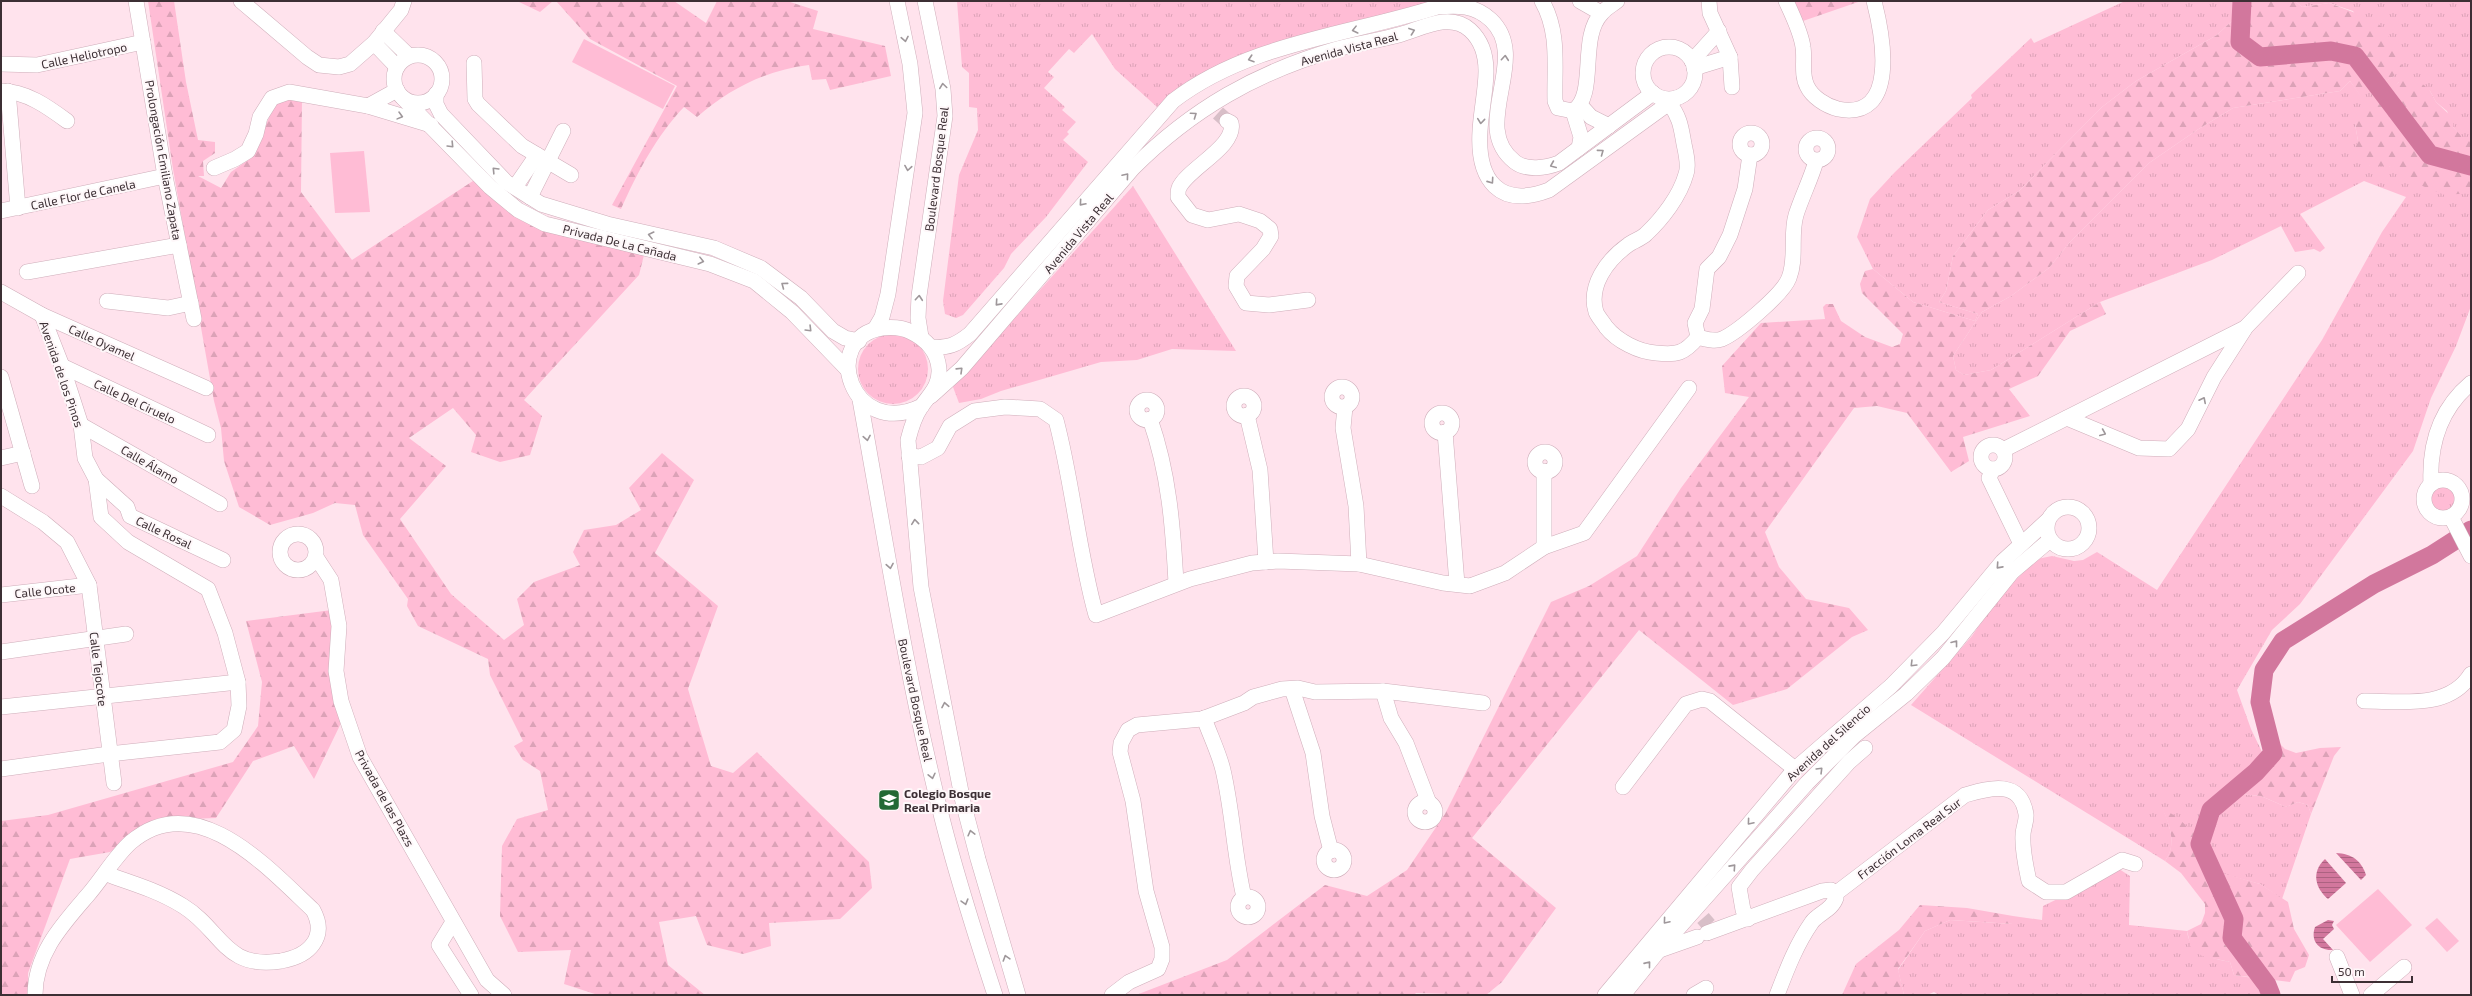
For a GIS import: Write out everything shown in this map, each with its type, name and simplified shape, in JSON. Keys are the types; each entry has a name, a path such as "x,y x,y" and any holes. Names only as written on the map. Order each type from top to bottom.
{"street":[{"name":"Prolongación Emiliano Zapata","path":"136,1 165,176 194,319"},
{"path":"241,1 306,57 319,65 339,67 350,64 379,37 402,10 404,1"},
{"path":"897,1 910,64 915,113 888,294 882,317 875,329 859,341 850,354 847,369 851,386 860,400 871,408 898,414 926,401"},
{"name":"Boulevard Bosque Real","path":"925,1 944,88 945,116 919,296 918,318 926,342"},
{"path":"1542,1 1549,16 1555,42 1555,101 1558,108 1577,109 1609,126"},
{"path":"1580,1 1601,13"},
{"path":"1580,148 1581,137 1577,109 1586,95 1590,43 1601,13 1617,1"},
{"path":"1709,1 1710,13 1730,57 1732,87"},
{"path":"1786,1 1803,46 1806,85 1817,99 1834,108 1850,111 1866,106 1878,93 1883,74 1879,21 1874,1"},
{"name":"Avenida Vista Real","path":"926,401 962,368 1133,168 1162,139 1221,115 1293,64 1336,42 1437,4 1473,8 1496,25 1504,39 1506,53 1499,97 1497,134 1507,156 1518,165 1546,168 1559,163 1653,93"},
{"name":"Avenida Vista Real","path":"926,342 948,348 957,345 970,334 1173,101 1192,86 1217,73 1289,47 1402,34 1442,22 1455,22 1469,28 1480,40 1486,71 1482,100 1479,144 1482,162 1487,176 1494,186 1502,193 1514,197 1530,197 1549,190 1668,103"},
{"path":"1693,65 1719,31"},
{"path":"379,37 409,56 424,55 437,65 442,80 436,94 422,102 409,101 400,94 394,74 397,67 409,56"},
{"path":"379,37 397,67"},
{"name":"Calle Heliotropo","path":"1,64 38,65 143,42"},
{"path":"1289,47 1293,64"},
{"path":"1668,103 1689,89 1695,76 1693,65 1687,54 1673,47 1664,47 1650,55 1646,62 1644,79 1653,93 1668,103 1678,114 1687,173 1677,194 1662,217 1645,235 1627,246 1609,263 1598,279 1593,295 1596,313 1609,330 1627,344 1644,351 1674,355 1689,349 1698,338"},
{"path":"1693,65 1730,57"},
{"path":"474,64 475,99 522,146 572,175"},
{"path":"18,208 4,91 45,104 67,121"},
{"path":"214,168 248,151 256,134 260,117 272,98 289,92 368,106 432,125"},
{"path":"368,106 400,94"},
{"name":"Privada De La Cañada","path":"400,94 490,186 518,210 545,224 710,264 754,281 792,312 847,369"},
{"name":"Privada De La Cañada","path":"436,94 436,104 441,114 506,182 541,204 607,224 714,248 761,268 801,298 833,331 846,338 859,341"},
{"path":"1482,100 1499,97"},
{"path":"1221,115 1233,129 1211,157 1186,178 1179,188 1178,197 1192,215 1208,220 1238,214 1260,221 1270,229 1271,236 1263,249 1237,276 1236,286 1246,303 1269,305 1308,300"},
{"path":"515,187 543,158 563,131"},
{"path":"1698,338 1695,323 1702,309 1707,269 1719,257 1730,235 1745,189 1750,155"},
{"path":"530,197 543,158"},
{"path":"1698,338 1711,340 1722,339 1764,308 1779,294 1789,279 1794,260 1796,216 1810,181 1816,160"},
{"name":"Calle Flor de Canela","path":"1,211 165,176"},
{"path":"27,272 179,245"},
{"path":"2067,418 2140,448 2169,449 2188,429 2214,377 2246,328 2298,274"},
{"name":"Calle Oyamel","path":"1,292 42,315 206,388"},
{"path":"107,301 168,308 190,303"},
{"name":"Avenida de los Pinos","path":"42,315 62,366 81,425 85,458 96,479 101,517 128,542 208,589 225,633 238,682 240,706 234,730 220,742 109,754"},
{"path":"875,329 892,327 906,329 926,342 939,369 937,383 911,424 908,440 908,456 922,587 963,802 1018,995"},
{"path":"2003,450 2246,328"},
{"name":"Calle Del Ciruelo","path":"62,366 208,435"},
{"path":"1,376 6,416 23,453 32,486"},
{"path":"2431,484 2430,462 2444,412 2455,396 2471,382"},
{"path":"908,456 921,457 938,448 950,426 974,411 1005,407 1040,409 1056,420 1063,445 1087,583 1096,615 1176,583 1252,563 1359,564 1470,586 1505,573 1544,547 1584,534 1689,388"},
{"name":"Boulevard Bosque Real","path":"860,400 915,699 940,810 955,866 994,995"},
{"path":"1345,407 1343,428 1356,506 1359,564"},
{"path":"1247,415 1260,470 1266,562"},
{"path":"1150,419 1157,440 1169,491 1176,583"},
{"name":"Calle Álamo","path":"81,425 220,504"},
{"path":"1445,432 1457,584"},
{"path":"1993,445 2003,450 2004,461 2000,467 1993,469 1983,463 1983,451 1993,445"},
{"path":"1,458 23,453"},
{"path":"1993,469 1990,478 2021,544"},
{"path":"1544,471 1544,547"},
{"name":"Calle Rosal","path":"96,479 127,507 130,516 223,560"},
{"path":"2444,480 2456,485 2463,496 2461,509 2451,517 2440,518 2430,512 2424,503 2425,492 2431,484 2444,480"},
{"path":"1,498 43,522 67,542 89,585"},
{"name":"Avenida del Silencio","path":"1605,995 1795,769 1891,686 1943,633 1987,579 2021,544 2059,509 2075,508 2082,512 2089,527 2083,542 2076,547 2060,548 2050,540 2012,572 1943,658 1906,694 1854,736 1779,816 1704,926 1659,950 1623,995"},
{"path":"2451,517 2471,556"},
{"path":"2048,520 2047,528 2050,540"},
{"name":"Privada de las Plazs","path":"316,557 332,580 339,626 336,671 341,701 360,757 453,922 488,988 504,995"},
{"name":"Calle Ocote","path":"1,595 89,585"},
{"name":"Calle Tejocote","path":"89,585 109,754 114,783"},
{"path":"1,652 126,634"},
{"path":"2364,701 2426,701 2446,696 2459,687 2471,674"},
{"path":"1,708 238,682"},
{"path":"1292,689 1313,753 1322,816 1331,851"},
{"path":"1112,995 1129,982 1158,969 1162,959 1162,947 1146,891 1133,800 1120,752 1121,743 1128,730 1137,724 1180,722 1204,718 1244,703 1253,697 1292,689 1315,692 1383,690 1483,703"},
{"path":"1383,690 1392,718 1406,744 1429,803"},
{"path":"1623,787 1686,704 1702,699 1710,701 1795,769"},
{"path":"1204,718 1223,768 1233,825 1236,862 1244,897"},
{"path":"1748,919 1743,910 1739,887 1752,870 1849,762 1865,748"},
{"path":"1,769 109,754"},
{"name":"Fracción Loma Real Sur","path":"1777,995 1796,948 1814,921 1834,903 1835,894 1965,795 1990,788 2009,789 2020,797 2026,815 2022,836 2028,881 2046,892 2066,892 2122,860 2135,864"},
{"path":"1766,803 1779,816"},
{"path":"35,995 38,970 45,949 67,919 106,874 124,849 149,830 182,823 204,827 223,835 252,855 313,910 318,922 317,935 307,950 284,960 263,963 246,960 232,952 184,906 149,889 106,874"},
{"path":"955,866 978,859"},
{"path":"1659,950 1704,926 1748,919 1826,889 1831,890 1835,894"},
{"path":"453,922 439,945 471,995"},
{"path":"2337,956 2352,995"},
{"path":"2371,995 2404,967"}],"green space":[{"path":"148,1 174,1 186,82 198,140 215,142 215,153 203,161 204,176 198,176 221,188 231,172 251,158 277,100 302,99 301,192 352,260 476,179 526,222 644,255 639,275 524,400 542,416 530,455 500,462 471,452 476,435 453,408 409,438 446,466 400,519 451,594 504,640 524,625 517,599 534,582 580,565 573,552 584,530 616,525 641,510 629,488 662,453 694,480 655,553 718,606 688,689 711,766 733,773 757,752 869,862 872,888 840,919 769,923 771,946 743,954 707,945 696,916 659,922 668,965 705,995 598,995 564,984 571,950 518,952 500,916 502,846 517,819 548,810 540,771 523,760 514,746 523,741 490,675 488,659 418,626 407,606 408,599 363,535 355,505 335,503 313,513 270,525 239,507 224,461 221,428 214,401 173,169"},
{"path":"517,1 553,1 540,12"},
{"path":"556,1 674,1 706,23 717,1 787,1 818,11 813,29 885,46 891,76 830,90 826,79 812,80 809,65 793,67 764,76 736,89 697,117 684,107 656,142 621,209 612,205 677,86 590,39"},
{"path":"957,1 1430,1 1430,3 1239,55 1190,80 1157,107 1115,69 1092,34 1074,53 1069,49 1048,72 1054,77 1044,88 1065,107 1062,110 1076,122 1067,132 1069,134 1063,140 1088,162 1046,217 1011,254 1004,268 963,315 956,318 945,314 943,301 959,175 978,130 977,108 969,107 969,73 962,67"},
{"path":"1791,1 1861,1 1803,21"},
{"path":"2125,1 2253,1 2217,35 2136,81 2102,107 2019,191 1988,210 1953,256 1946,291 1939,302 1978,314 1975,321 1913,302 1873,269 1857,237 1870,199 1895,172 1972,98 1971,95 2031,38 2034,43"},
{"path":"2253,1 2295,1 2302,7 2329,3 2374,20 2387,32 2402,66 2394,76 2361,97 2350,81 2340,91 2233,108 2197,130 2149,163 2070,242 2049,268 2011,296 1982,312 1953,356 1956,370 1964,375 1991,370 2100,302 2106,314 2070,331 2038,376 2009,389 2030,416 1963,437 1969,461 1951,472 1907,413 1877,406 1854,408 1765,532 1779,567 1806,599 1849,608 1868,630 1852,637 1787,689 1733,705 1639,630 1472,838 1556,908 1502,982 1486,995 1416,993 1414,995 1136,995 1227,960 1325,885 1367,896 1407,870 1445,814 1551,602 1589,586 1637,556 1681,488 1749,397 1725,393 1722,366 1761,323 1825,319 1823,307 1826,304 1833,304 1841,321 1865,337 1892,347 1900,344 1903,334 1862,293 1860,284 1865,271 1873,269 1913,302 1975,321 1978,314 1939,302 1946,291 1953,256 1988,210 2019,191 2102,107 2136,81 2217,35"},
{"path":"2295,1 2471,1 2471,139 2464,140 2453,127 2447,111 2436,102 2430,91 2399,82 2355,124 2358,141 2370,166 2389,166 2471,193 2471,306 2456,346 2431,398 2413,451 2300,604 2272,630 2237,690 2251,729 2264,756 2234,782 2227,800 2218,809 2211,832 2222,811 2237,794 2261,796 2286,807 2298,802 2308,805 2311,814 2282,899 2260,884 2205,869 2196,854 2199,840 2163,809 2171,835 2171,849 2165,861 1911,705 1972,636 1998,597 2037,559 2052,556 2074,561 2083,560 2097,552 2157,590 2322,340 2382,232 2406,197 2364,181 2300,214 2325,248 2320,252 2314,249 2295,252 2281,226 2212,260 2100,302 1991,370 1964,375 1956,370 1953,356 1982,312 2011,296 2049,268 2070,242 2149,163 2197,130 2233,108 2340,91 2350,81 2361,96 2394,76 2353,11 2329,3 2302,7"},
{"path":"584,39 675,86 663,109 572,62"},
{"path":"2394,76 2400,81 2415,80 2424,85 2430,91 2436,102 2453,118 2453,127 2464,139 2471,139 2471,193 2445,195 2415,183 2389,166 2370,166 2353,153 2358,141 2355,124 2368,107 2399,82"},
{"path":"364,151 370,212 335,213 330,153"},
{"path":"1133,186 1236,351 1172,349 1137,360 1101,362 1001,391 981,399 959,403 953,387"},
{"path":"886,334 900,334 913,339 923,349 928,362 928,376 923,389 913,399 900,404 886,404 873,399 863,389 858,376 858,362 863,349 873,339"},
{"path":"2443,484 2454,488 2458,499 2454,510 2443,514 2432,510 2428,499 2432,488"},
{"path":"332,610 342,721 314,779 294,746 253,761 216,818 161,820 110,852 70,859 28,973 28,995 1,995 1,821 48,815 233,762 258,726 262,682 246,621"},
{"path":"2279,743 2285,749 2296,753 2320,748 2341,747 2334,756 2311,814 2308,805 2298,802 2286,807 2261,796 2237,794 2222,811 2210,832 2209,831 2218,809 2227,800 2234,782"},
{"path":"2162,808 2177,817 2197,836 2199,840 2196,854 2205,868 2260,884 2288,902 2294,929 2309,955 2305,967 2295,971 2290,982 2234,975 2230,962 2202,956 2191,947 2187,931 2201,924 2205,913 2205,904 2181,873 2165,861 2171,848 2171,835 2168,821"},
{"path":"2119,869 2130,876 2129,925 2187,931 2192,945 2197,950 2209,957 2230,962 2234,975 2253,978 2261,995 1939,995 1934,992 1927,995 1904,995 1898,970 1925,931 1950,920 2012,924 2013,916 2042,920 2043,906"},
{"path":"2378,889 2412,925 2370,962 2336,925"},
{"path":"1920,905 1967,908 2013,916 2013,924 1950,920 1925,931 1898,969 1904,995 1842,995 1856,964 1899,930"},
{"path":"2437,918 2459,941 2447,952 2425,928"}],"shaded area":[{"path":"2336,853 2351,856 2359,862 2366,875 2361,880"},
{"path":"2325,859 2346,883 2328,899 2320,890 2316,880 2318,869"},
{"path":"2328,920 2334,921 2332,925 2334,929 2323,939 2333,950 2320,947 2315,941 2314,937 2315,927"}],"waterway":[{"path":"2242,1 2240,42 2260,57 2331,51 2355,56 2430,155 2471,166"},
{"path":"2271,995 2267,985 2232,938 2234,919 2200,844 2211,810 2256,772 2273,753 2260,702 2264,670 2283,641 2374,584 2432,555 2471,530"}],"tunnel":[{"path":"1218,113 1227,121"},
{"path":"1703,918 1709,925"}],"place":[{"name":"Colegio Bosque Real Primaria","path":"889,800"}]}
